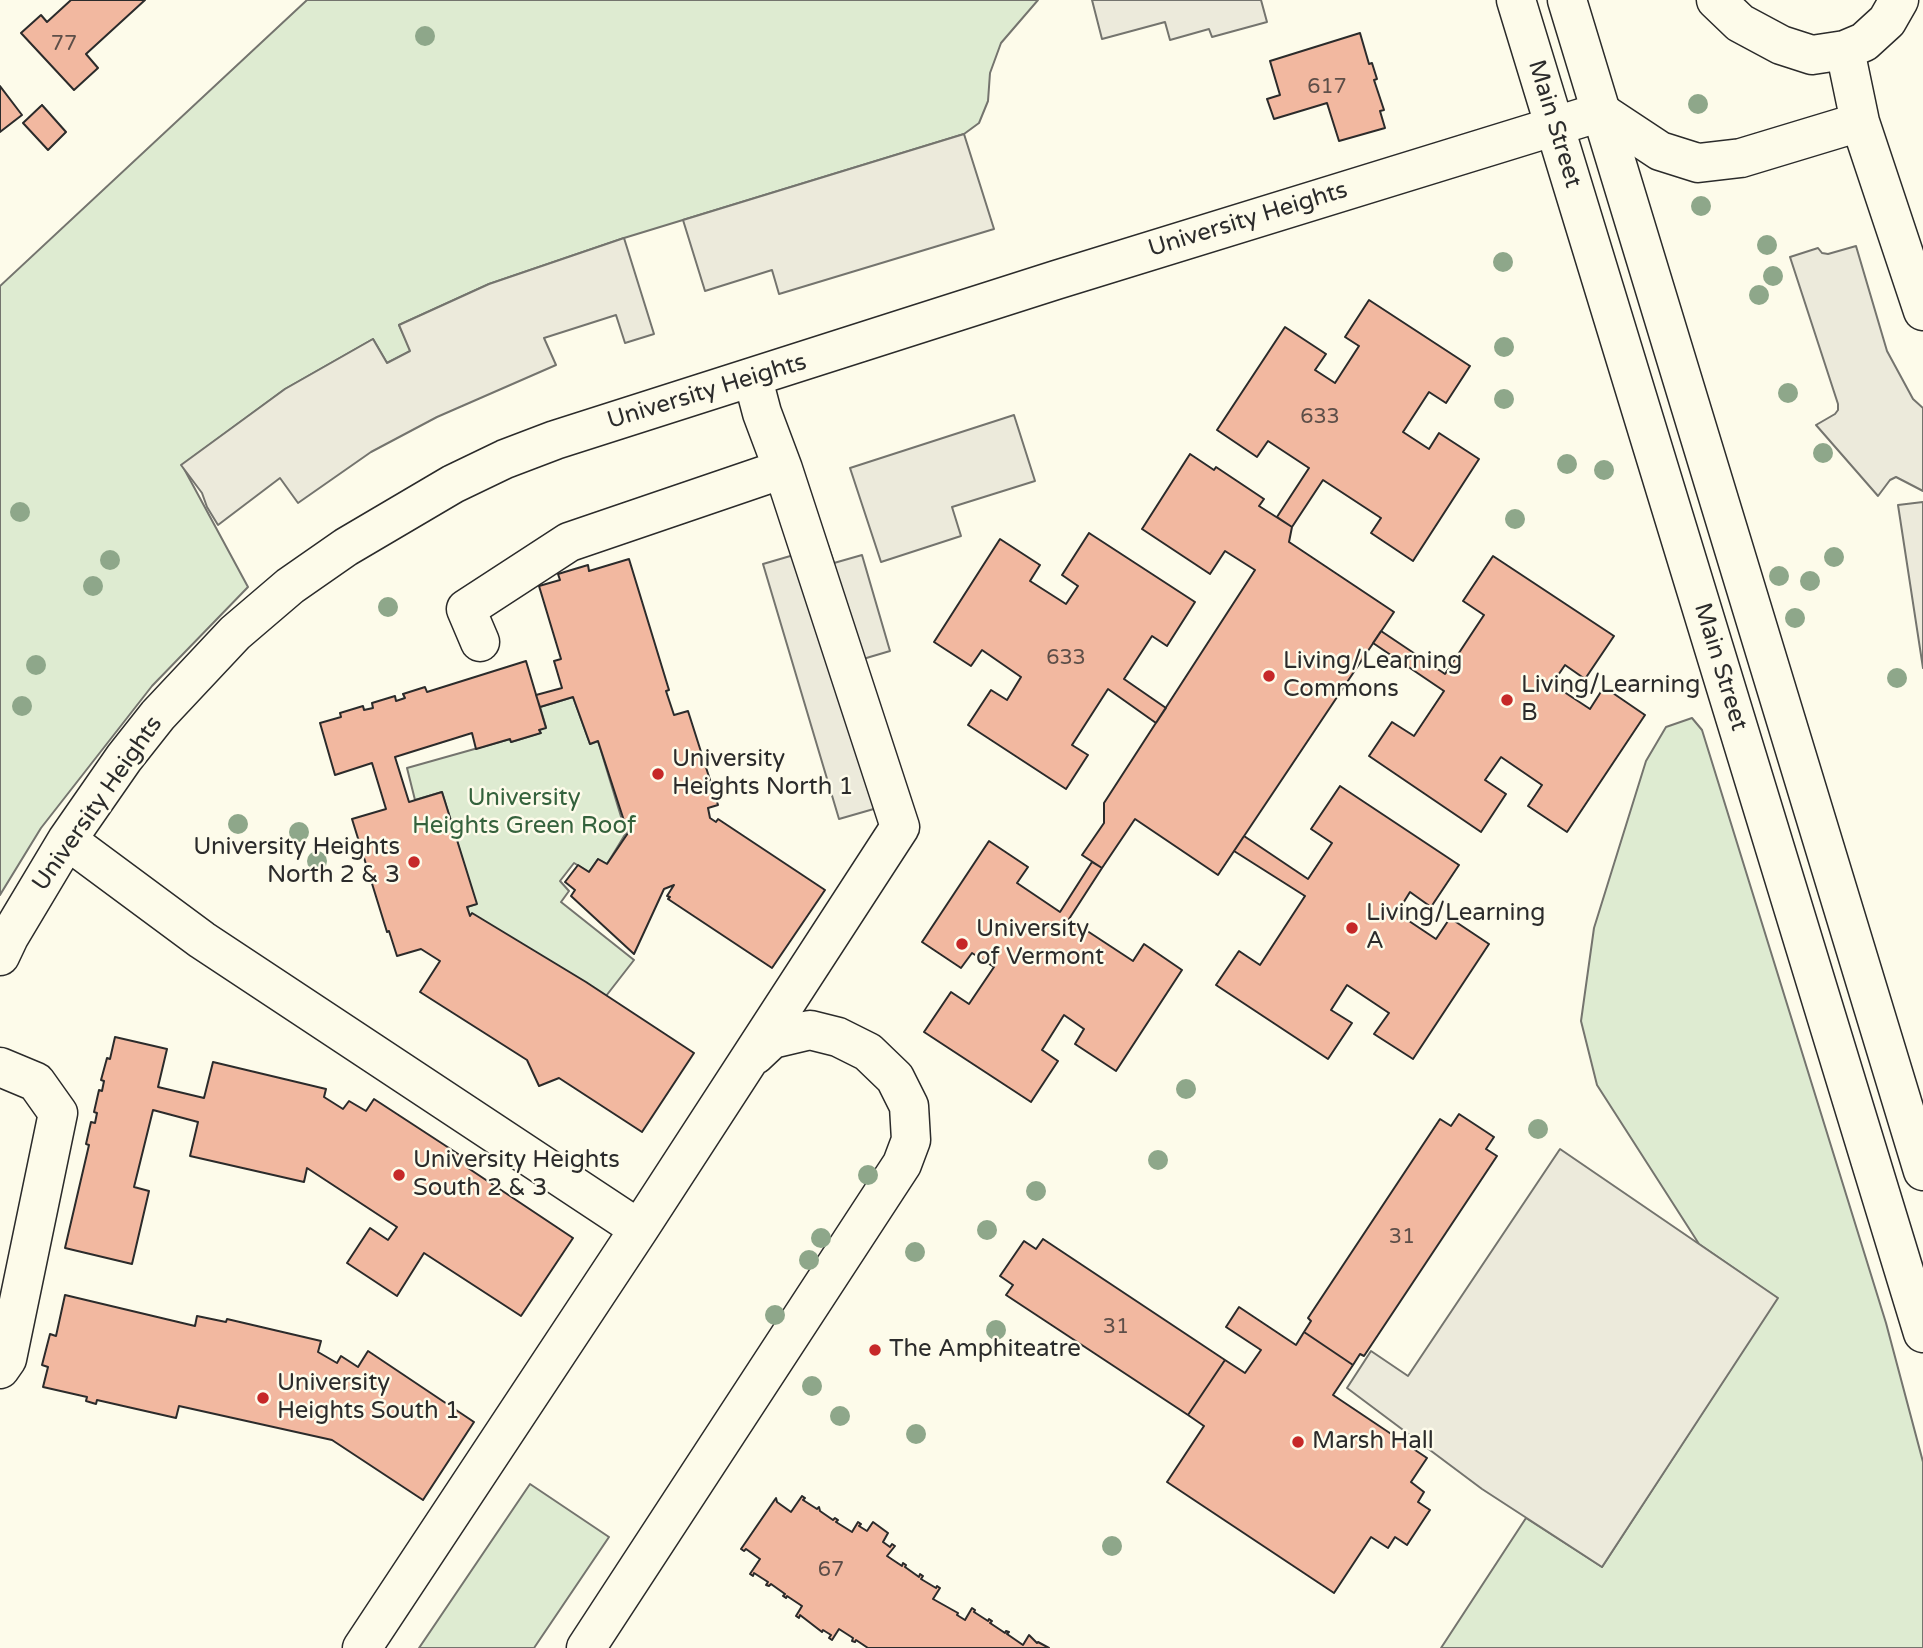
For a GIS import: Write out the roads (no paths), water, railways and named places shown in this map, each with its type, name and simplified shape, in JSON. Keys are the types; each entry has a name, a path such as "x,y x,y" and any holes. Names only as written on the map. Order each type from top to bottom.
{"main road":[{"name":"Main Street","path":"1516,0 1923,1333"},
{"name":"Main Street","path":"1567,0 1923,1171"},
{"path":"1716,0 1740,23 1781,45 1812,55 1845,50 1864,42 1887,21 1899,0"},
{"path":"1845,50 1860,122 1923,311"},
{"name":"University Heights","path":"0,956 67,841 124,758 198,671 235,633 290,586 346,547 453,484 505,459 555,440 753,379 1075,274 1601,112"},
{"path":"1601,112 1660,151 1698,163 1741,158 1860,122"},
{"path":"362,1648 900,827 753,379"},
{"path":"480,642 466,609 569,542 783,469"},
{"path":"67,841 202,940 639,1229"},
{"path":"586,1648 902,1164 911,1140 909,1106 895,1078 868,1052 838,1037 810,1030 772,1039 746,1064"},
{"path":"0,1068 36,1082 58,1113 7,1359 0,1369"}],"place":[{"name":"Living/Learning Commons","path":"1269,676"},
{"name":"Living/Learning B","path":"1507,700"},
{"name":"University Heights North 1","path":"658,774"},
{"name":"University Heights North 2 & 3","path":"414,862"},
{"name":"Living/Learning A","path":"1352,928"},
{"name":"University of Vermont","path":"962,944"},
{"name":"University Heights South 2 & 3","path":"399,1175"},
{"name":"The Amphiteatre","path":"875,1350"},
{"name":"University Heights South 1","path":"263,1398"},
{"name":"Marsh Hall","path":"1298,1442"}],"park label":[{"name":"University Heights Green Roof","path":"524,813"}]}
